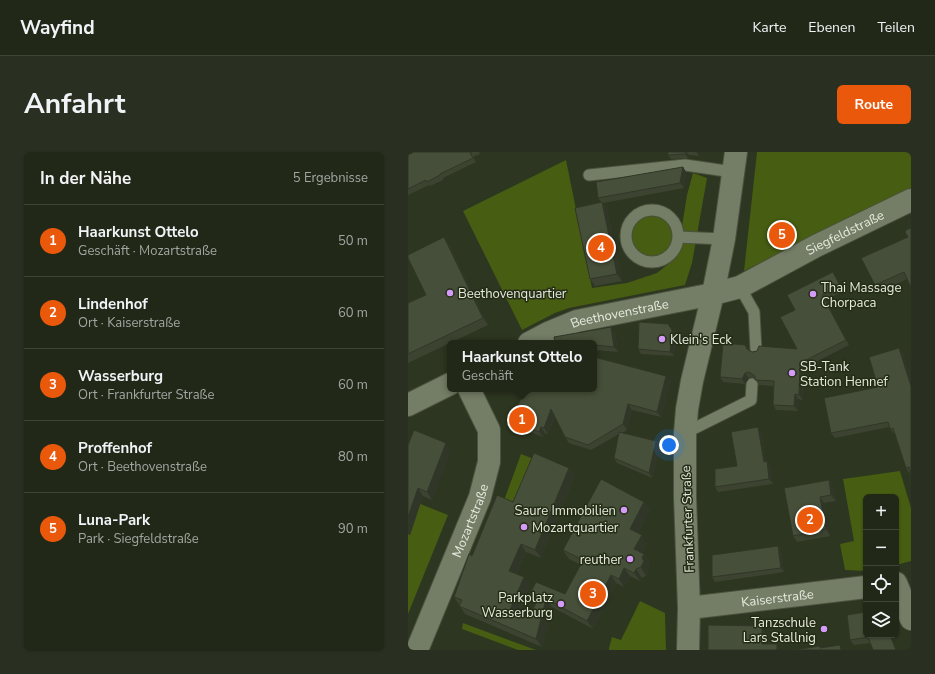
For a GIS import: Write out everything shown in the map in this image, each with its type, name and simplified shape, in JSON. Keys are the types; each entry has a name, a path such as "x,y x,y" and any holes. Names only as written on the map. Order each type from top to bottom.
{"street":[{"name":"Frankfurter Straße","path":"688,650 689,608 685,497 685,433 687,409 724,239 735,162"},
{"name":"Siegfeldstraße","path":"713,294 740,286 816,246 911,200"},
{"name":"Beethovenstraße","path":"535,340 548,333 577,322 713,294"},
{"path":"408,405 447,386"},
{"name":"Mozartstraße","path":"417,650 480,497 489,462 488,430 470,392"},
{"path":"899,582 911,578"},
{"name":"Kaiserstraße","path":"689,608 863,588"},
{"path":"899,590 911,619"}],"lane":[{"path":"589,175 685,165 735,162"},
{"path":"646,210 661,211 668,215 674,221 677,228 678,237 677,244 668,257 654,262 646,262 639,259 628,248 626,241 628,225 632,218 638,213 646,210"},
{"path":"678,237 724,239"},
{"path":"740,286 754,312 756,350"},
{"path":"685,433 750,400 752,384"}],"green space":[{"path":"757,152 911,152 911,188 744,271"},
{"path":"566,160 592,288 627,283 657,273 677,257 687,195 693,173 707,178 692,263 685,285 569,308 555,313 522,330 463,211"},
{"path":"656,216 663,219 669,225 672,236 671,244 663,253 656,256 648,256 641,253 633,244 632,232 635,225 644,217"},
{"path":"521,454 539,461 519,510 503,503"},
{"path":"900,471 911,508 911,561 899,564 899,494 863,494 863,571 845,570 840,544 854,541 843,479"},
{"path":"408,499 448,515 408,614"},
{"path":"640,601 665,613 666,650 609,650 612,637 621,640"},
{"path":"463,623 536,650 518,650 462,629"}],"building":[{"path":"414,152 472,152 470,153 473,158 427,182 426,180 408,189 408,155"},
{"path":"668,152 686,152 685,154 668,155"},
{"path":"683,167 680,183 598,198 596,182"},
{"path":"602,202 617,274 590,279 575,208"},
{"path":"911,228 911,288 904,272 875,285 861,258 908,237 905,232"},
{"name":"Beethovenquartier","path":"444,237 483,318 408,354 408,303 426,295 408,258 408,255"},
{"path":"833,272 840,286 822,295 846,340 800,363 799,395 795,394 794,406 773,405 774,381 755,380 755,376 749,372 745,373 742,379 720,377 723,343 745,345 747,349 752,352 757,351 759,346 797,349 780,317 795,310 787,295"},
{"path":"639,322 668,324 672,330 670,352 638,349"},
{"path":"611,327 614,347 597,345 597,340 555,340 554,337"},
{"path":"899,348 911,386 911,474 909,467 906,468 893,428 890,429 888,422 831,433 824,398 878,387 869,357"},
{"path":"597,358 666,376 657,412 628,404 623,424 588,445 565,437 551,409 544,428 541,427 539,432 512,421 523,392 597,392"},
{"path":"758,427 764,462 767,461 769,479 715,487 715,469 737,466 731,432"},
{"path":"414,430 446,443 427,492 418,488 408,517 408,445"},
{"path":"619,432 656,441 649,473 614,458"},
{"path":"534,453 569,468 535,550 521,544 509,571 524,577 510,610 528,618 540,596 531,592 536,582 565,594 583,560 563,550 601,479 644,502 630,529 642,535 634,549 644,554 642,558 644,561 641,567 636,569 634,573 624,568 619,579 611,575 587,621 546,599 536,639 459,606 462,600 454,597 469,554 472,556 497,495 513,502"},
{"path":"829,480 831,495 820,497 826,529 793,536 784,488"},
{"path":"778,546 781,568 712,577 712,555"},
{"path":"863,612 863,638 850,640 847,615"},
{"path":"708,625 762,626 762,644 777,644 777,650 708,650"},
{"path":"868,638 891,638 896,650 873,650"},
{"path":"840,645 841,650 794,650 820,646 820,648"}],"place":[{"name":"Luna-Park","path":"782,235"},
{"name":"Proffenhof","path":"601,248"},
{"name":"Beethovenquartier","path":"450,293"},
{"name":"Thai Massage Chorpaca","path":"813,294"},
{"name":"Klein's Eck","path":"662,339"},
{"name":"SB-Tank Station Hennef","path":"792,373"},
{"name":"Haarkunst Ottelo","path":"522,420"},
{"name":"Saure Immobilien","path":"624,510"},
{"name":"Lindenhof","path":"810,520"},
{"name":"Mozartquartier","path":"524,527"},
{"name":"reuther","path":"630,559"},
{"name":"Wasserburg","path":"593,594"},
{"name":"Parkplatz Wasserburg","path":"561,604"},
{"name":"Tanzschule Lars Stallnig","path":"824,629"}]}
